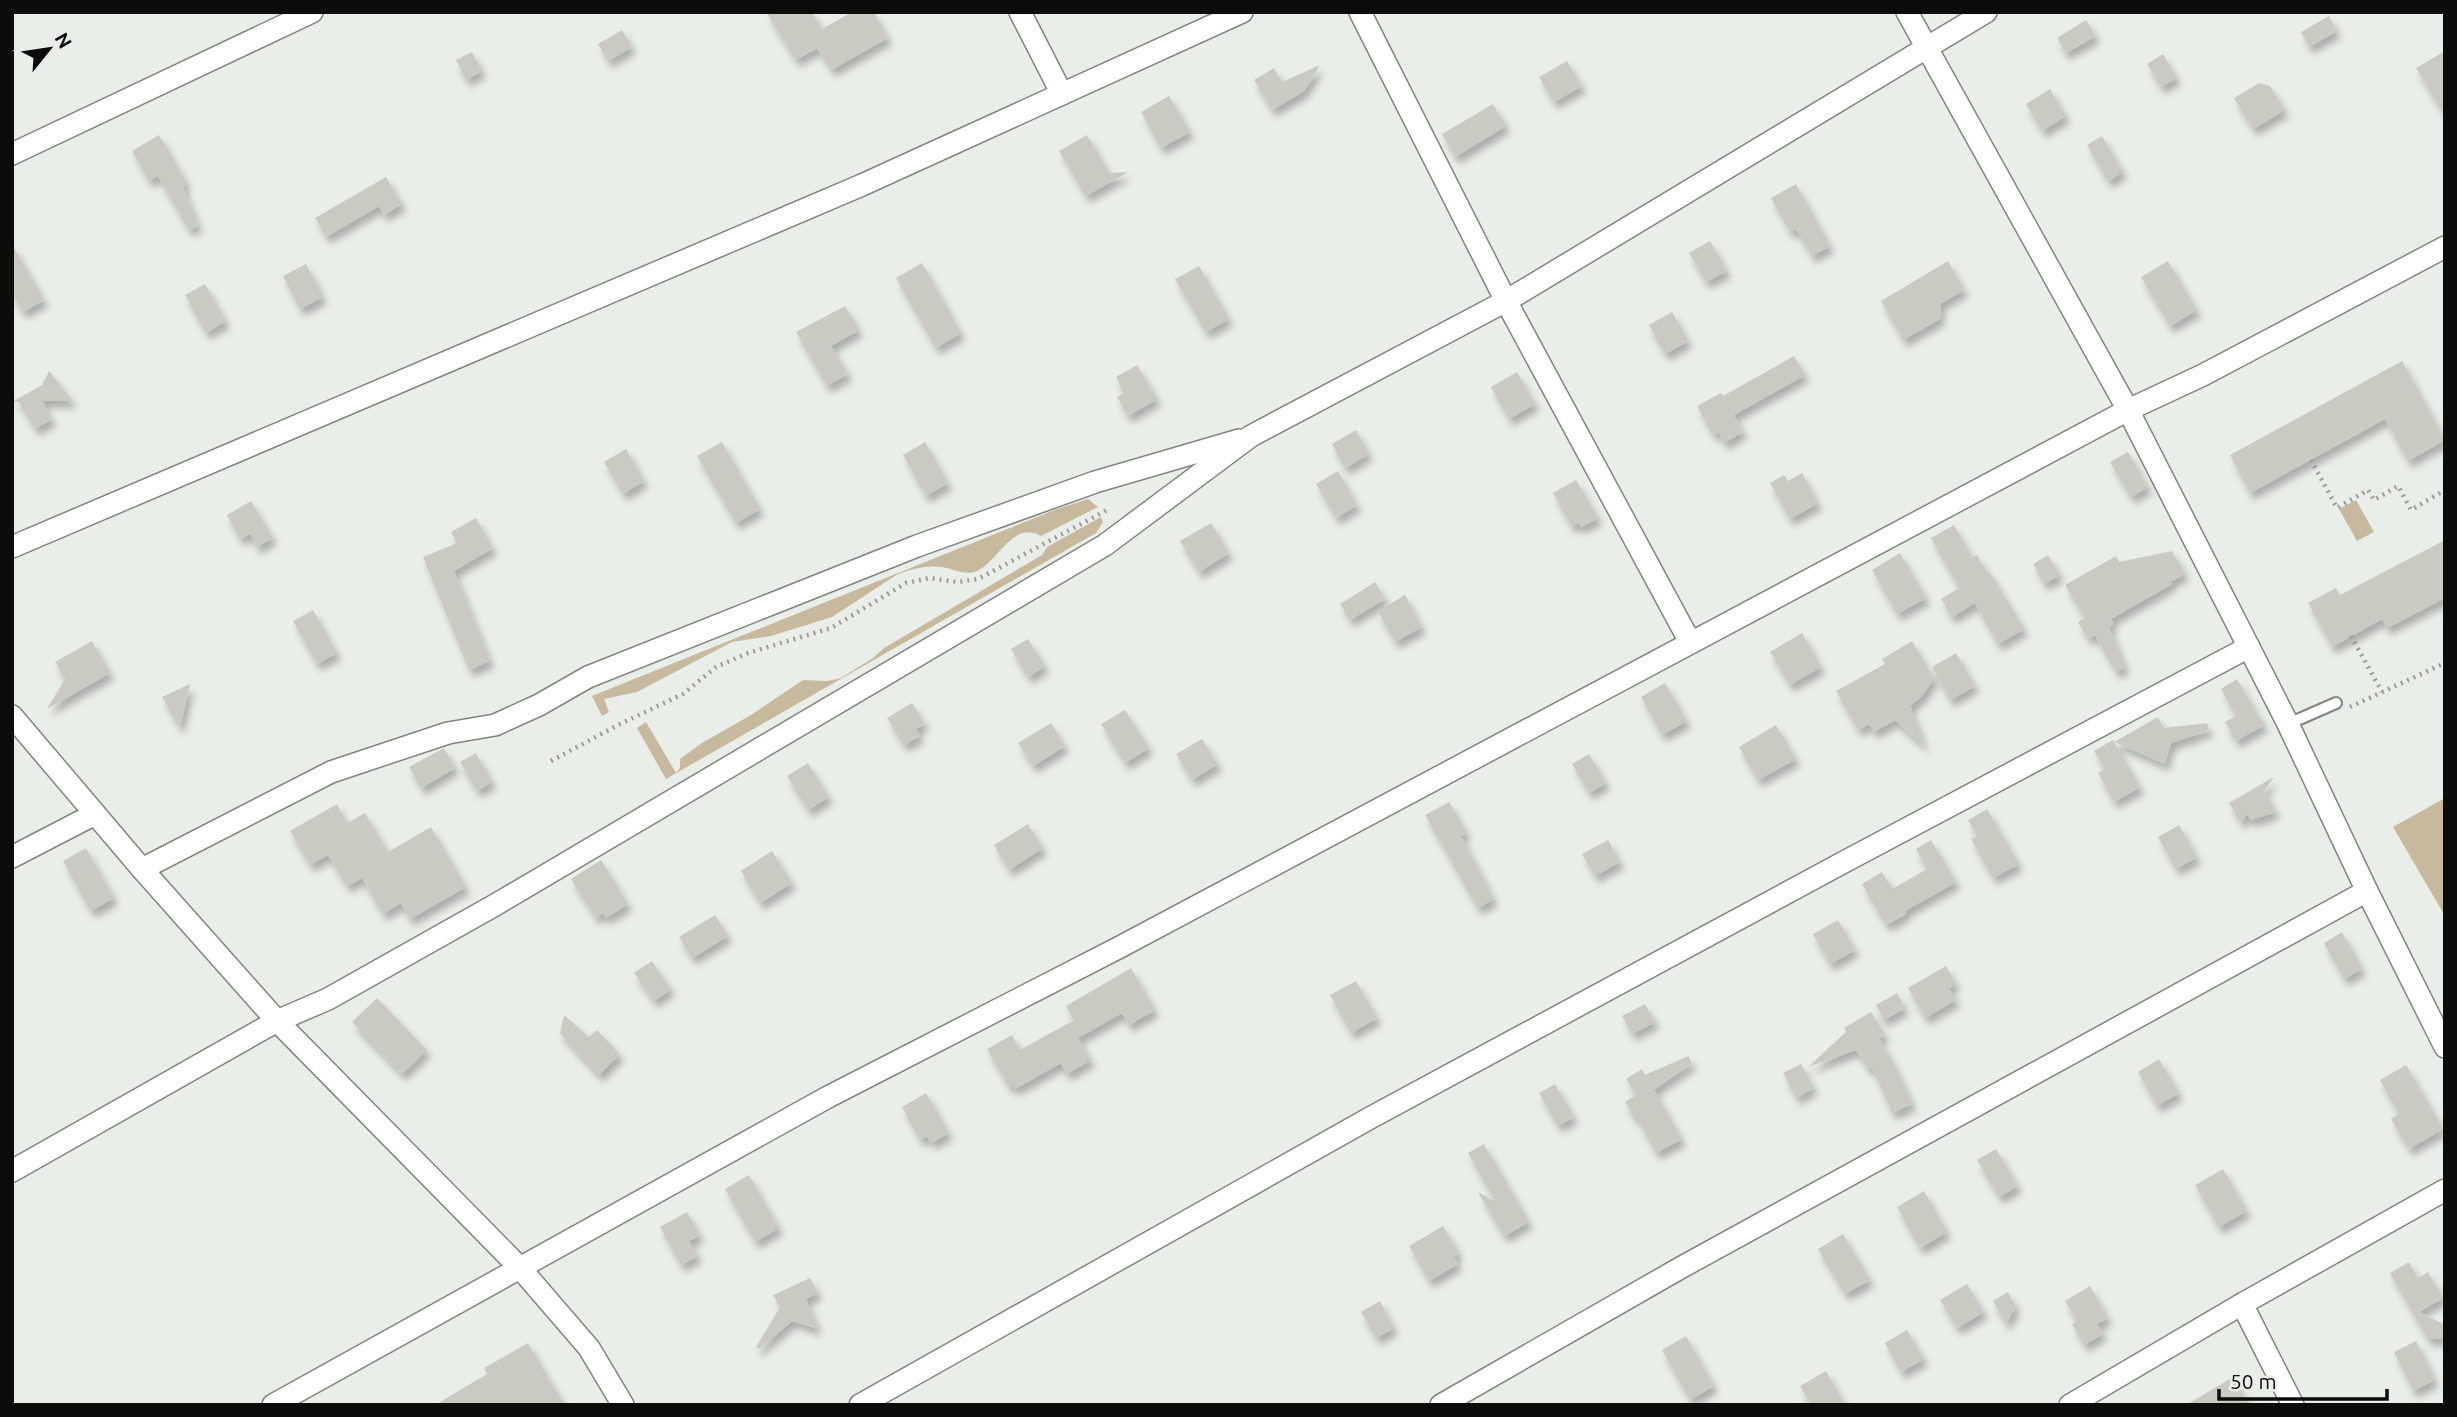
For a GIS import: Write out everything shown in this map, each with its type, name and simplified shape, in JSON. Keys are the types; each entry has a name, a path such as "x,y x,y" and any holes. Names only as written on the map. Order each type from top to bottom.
{"street":[{"path":"12,154 312,12"},
{"path":"1020,12 1062,94"},
{"path":"12,547 862,185 1242,12"},
{"path":"1360,12 1506,301 1690,642"},
{"path":"1907,12 2128,410 2288,724 2445,1047"},
{"path":"12,1171 277,1021 328,999 495,905 1105,545 1251,436 1506,301 1986,12"},
{"path":"273,1405 828,1097 1119,947 2128,410 2203,376 2445,247"},
{"path":"142,869 331,772 449,733 495,725 539,705 588,677 917,546 1094,482 1251,436"},
{"path":"860,1405 1370,1118 1832,868 2249,647"},
{"path":"12,716 142,869 277,1021 520,1268 589,1348 623,1405"},
{"path":"12,857 95,814"},
{"path":"1441,1405 1682,1267 2367,891"},
{"path":"2070,1405 2445,1190"},
{"path":"2242,1304 2292,1405"}],"lane":[{"path":"2288,724 2336,703"}],"path":[{"path":"2311,460 2337,508 2368,489 2374,500 2398,486 2411,510 2445,491"},
{"path":"1094,482 1122,533"},
{"path":"551,761 684,694 716,667 748,653 831,628 906,583 929,578 958,582 978,579 1110,509"},
{"path":"2351,636 2382,692"},
{"path":"2336,703 2343,700 2347,709 2445,663"}],"shaded area":[{"path":"1088,499 1098,507 1041,536 1031,532 1015,537 986,565 974,572 931,567 898,574 832,617 771,636 732,642 637,692 604,699 609,712 602,716 592,696 1057,509"},
{"path":"2356,500 2374,532 2357,541 2339,509"},
{"path":"1101,517 1103,522 1096,533 666,779 637,728 646,722 676,773 680,768 680,759 803,680 827,681 841,678 884,648 1042,555 1047,547"},
{"path":"2445,798 2445,916 2393,827"}],"building":[{"path":"766,12 812,12 822,29 852,12 874,12 888,38 831,70 817,48 796,60"},
{"path":"2329,16 2337,31 2309,47 2301,32"},
{"path":"2086,20 2096,36 2066,53 2057,38"},
{"path":"622,30 632,47 608,61 598,44"},
{"path":"2445,51 2445,116 2416,68"},
{"path":"472,52 482,71 466,80 456,60"},
{"path":"2163,54 2177,78 2161,87 2147,64"},
{"path":"1567,61 1582,86 1554,102 1539,77"},
{"path":"1320,65 1304,91 1272,110 1254,80 1274,68 1282,82"},
{"path":"2259,83 2270,86 2285,110 2253,129 2234,98"},
{"path":"2050,89 2066,116 2042,131 2026,104"},
{"path":"1169,96 1190,132 1161,148 1141,112"},
{"path":"1493,104 1506,126 1455,157 1442,134"},
{"path":"159,135 187,183 183,186 198,226 189,230 158,176 149,181 132,151"},
{"path":"1087,135 1109,173 1128,172 1086,196 1059,151"},
{"path":"2102,136 2123,172 2108,181 2087,145"},
{"path":"386,177 402,204 384,215 379,206 326,237 315,218"},
{"path":"1796,184 1830,246 1812,256 1796,229 1790,232 1771,198"},
{"path":"1710,241 1727,271 1706,282 1689,253"},
{"path":"12,244 44,300 23,312 12,294"},
{"path":"1948,261 1964,290 1941,303 1940,319 1903,340 1881,301"},
{"path":"2168,261 2197,310 2170,326 2141,277"},
{"path":"922,263 961,333 936,348 896,278"},
{"path":"306,264 323,297 300,309 283,276"},
{"path":"1199,266 1229,319 1206,332 1175,279"},
{"path":"205,284 226,321 206,333 185,295"},
{"path":"845,306 859,330 831,346 848,374 827,386 796,332"},
{"path":"1672,312 1688,341 1665,354 1649,325"},
{"path":"1794,356 1805,375 1734,415 1743,432 1724,443 1718,432 1713,435 1697,406 1721,393 1723,396"},
{"path":"2402,361 2445,440 2408,461 2385,419 2250,493 2230,455"},
{"path":"1137,365 1157,399 1128,416 1117,397 1124,393 1116,377"},
{"path":"49,371 73,401 42,401 52,419 35,429 19,402 12,402 42,385"},
{"path":"1517,372 1535,404 1509,419 1491,387"},
{"path":"1356,430 1369,454 1345,468 1332,444"},
{"path":"722,442 760,509 736,523 697,456"},
{"path":"925,442 948,483 926,496 903,455"},
{"path":"626,449 644,481 623,494 604,462"},
{"path":"2128,452 2148,487 2131,497 2110,462"},
{"path":"1338,471 1357,505 1336,518 1316,484"},
{"path":"1802,473 1818,503 1790,519 1770,483 1784,475 1788,481"},
{"path":"1576,480 1598,518 1581,527 1579,523 1572,527 1553,493"},
{"path":"251,501 273,538 257,547 250,534 240,539 227,515"},
{"path":"476,518 493,548 454,571 490,661 469,670 423,557 457,543 451,532"},
{"path":"1211,523 1229,553 1199,572 1180,541"},
{"path":"1954,525 1972,557 1977,555 1987,572 1989,571 2024,629 1998,644 1975,603 1952,617 1941,599 1959,588 1931,538"},
{"path":"2445,540 2445,598 2387,628 2382,619 2332,647 2308,603 2336,588 2340,595"},
{"path":"2172,551 2185,574 2111,619 2114,624 2109,627 2125,667 2116,672 2095,635 2088,639 2078,622 2085,618 2065,585 2116,556 2119,562"},
{"path":"1900,553 1926,598 1897,614 1872,570"},
{"path":"2048,555 2060,575 2044,584 2033,564"},
{"path":"1375,582 1385,599 1350,620 1340,604"},
{"path":"1405,595 1422,627 1395,642 1378,611"},
{"path":"313,610 337,653 317,664 293,621"},
{"path":"1802,633 1821,667 1790,685 1770,652"},
{"path":"1028,639 1045,666 1028,677 1011,649"},
{"path":"92,641 110,673 47,709 65,679 55,662"},
{"path":"1912,641 1934,679 1922,696 1910,706 1925,747 1895,720 1874,732 1869,724 1858,730 1836,691 1885,664 1882,659"},
{"path":"1956,653 1975,686 1950,700 1932,667"},
{"path":"2237,679 2264,725 2236,741 2225,722 2236,716 2221,689"},
{"path":"1665,683 1687,721 1662,735 1641,697"},
{"path":"190,684 180,728 162,697"},
{"path":"912,703 925,724 916,729 920,736 904,745 887,718"},
{"path":"1125,710 1149,748 1125,763 1101,724"},
{"path":"2158,717 2164,728 2207,723 2209,730 2171,743 2165,764 2114,742"},
{"path":"1051,723 1065,746 1033,766 1018,743"},
{"path":"1776,725 1796,759 1758,780 1739,747"},
{"path":"1202,739 1218,764 1192,780 1176,754"},
{"path":"2113,740 2140,787 2114,802 2098,773 2105,769 2094,751"},
{"path":"444,748 455,768 421,788 409,767"},
{"path":"476,753 492,782 477,791 460,762"},
{"path":"1589,754 1606,783 1589,793 1572,764"},
{"path":"808,763 829,797 808,810 787,776"},
{"path":"2274,777 2264,791 2276,812 2251,820 2247,814 2241,823 2229,803"},
{"path":"1449,802 1467,833 1461,836 1494,899 1478,908 1425,815"},
{"path":"337,804 347,823 365,813 388,852 431,827 466,887 410,919 401,903 383,914 362,878 347,886 328,855 310,865 290,831"},
{"path":"1987,809 2019,864 1993,878 1971,839 1977,836 1968,820"},
{"path":"1028,824 1043,848 1009,870 994,845"},
{"path":"2179,825 2197,857 2176,869 2158,837"},
{"path":"1608,840 1620,862 1595,876 1582,854"},
{"path":"1931,840 1956,882 1886,925 1862,884 1882,872 1892,889 1927,869 1916,849"},
{"path":"86,848 114,898 91,911 63,861"},
{"path":"772,851 792,883 760,903 741,871"},
{"path":"601,860 628,904 606,918 603,913 596,918 571,879"},
{"path":"715,915 728,936 692,958 679,937"},
{"path":"1838,920 1855,950 1830,964 1813,934"},
{"path":"2342,932 2362,969 2344,979 2324,943"},
{"path":"652,961 671,989 654,1001 634,973"},
{"path":"1946,966 1956,984 1949,988 1956,1000 1925,1018 1908,988"},
{"path":"1131,968 1155,1010 1129,1025 1122,1013 1078,1038 1091,1060 1067,1074 1061,1063 1015,1089 1013,1084 1009,1087 987,1049 1012,1035 1020,1050 1074,1020 1066,1006"},
{"path":"1356,981 1377,1018 1351,1033 1330,995"},
{"path":"1897,993 1905,1008 1884,1020 1876,1005"},
{"path":"377,998 427,1050 402,1074 352,1022"},
{"path":"1645,1004 1655,1022 1632,1034 1622,1016"},
{"path":"1871,1012 1885,1035 1879,1038 1912,1104 1892,1113 1872,1067 1868,1069 1856,1050 1808,1067 1846,1032 1844,1028"},
{"path":"564,1015 589,1037 597,1030 620,1054 599,1075 560,1033"},
{"path":"1688,1056 1692,1063 1654,1090 1682,1139 1656,1153 1637,1117 1635,1119 1625,1102 1636,1095 1626,1079 1642,1069 1645,1075"},
{"path":"2159,1059 2179,1093 2157,1106 2138,1072"},
{"path":"1801,1064 1814,1088 1796,1098 1783,1073"},
{"path":"2406,1065 2443,1129 2409,1149 2391,1119 2399,1114 2380,1080"},
{"path":"1555,1084 1574,1117 1558,1126 1539,1093"},
{"path":"926,1093 949,1133 931,1143 927,1136 920,1140 902,1107"},
{"path":"1484,1144 1529,1222 1504,1236 1478,1192 1496,1202 1468,1153"},
{"path":"1996,1149 2018,1186 1999,1197 1977,1160"},
{"path":"2223,1169 2247,1211 2219,1227 2195,1185"},
{"path":"749,1175 779,1228 755,1242 725,1189"},
{"path":"1924,1191 1947,1232 1920,1248 1897,1207"},
{"path":"687,1212 700,1235 689,1241 698,1256 681,1265 660,1227"},
{"path":"1443,1226 1459,1253 1454,1256 1458,1264 1429,1281 1409,1246"},
{"path":"1843,1234 1870,1280 1845,1294 1818,1249"},
{"path":"2409,1262 2418,1278 2428,1272 2443,1298 2419,1312 2445,1325 2445,1339 2428,1339 2390,1273"},
{"path":"810,1278 818,1293 806,1299 818,1329 792,1321 759,1349 756,1347 780,1307 773,1295"},
{"path":"1967,1284 1984,1312 1957,1328 1940,1300"},
{"path":"2090,1286 2108,1318 2097,1324 2103,1334 2084,1345 2072,1324 2077,1321 2065,1301"},
{"path":"2008,1292 2016,1307 2006,1324 1993,1301"},
{"path":"1380,1301 1394,1328 1376,1338 1361,1312"},
{"path":"1907,1330 1924,1359 1901,1372 1885,1343"},
{"path":"1686,1336 1714,1386 1690,1400 1662,1350"},
{"path":"2416,1341 2435,1380 2413,1391 2394,1352"},
{"path":"528,1343 564,1405 435,1405 487,1374 484,1368"},
{"path":"1826,1371 1845,1405 1811,1405 1800,1386"},
{"path":"2233,1377 2249,1405 2186,1405"}]}
